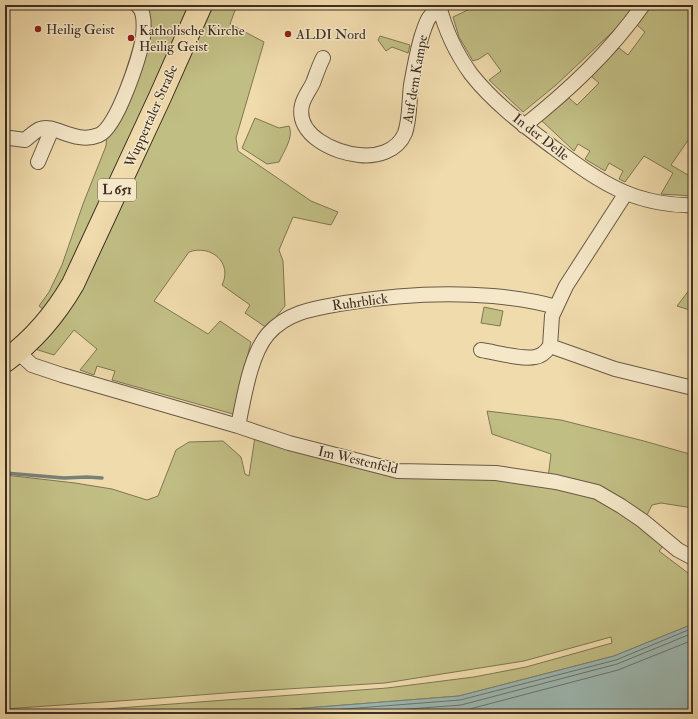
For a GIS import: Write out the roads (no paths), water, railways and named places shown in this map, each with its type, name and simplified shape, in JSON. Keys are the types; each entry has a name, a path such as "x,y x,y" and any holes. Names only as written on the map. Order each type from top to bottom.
{"main road":[{"name":"Wuppertaler Straße","path":"12,356 33,338 52,317 62,304 73,284 201,5"}],"street":[{"path":"10,138 25,140 40,129 46,128 83,139 88,143 106,130 117,111 131,78 143,38 144,22 140,7 137,5"},
{"path":"524,126 589,70 614,42 643,5"},
{"name":"In der Delle","path":"440,7 448,36 470,73 492,98 524,126 574,163 626,193 660,202 693,205"},
{"name":"Auf dem Kampe","path":"323,58 314,81 302,103 301,114 303,122 308,130 316,138 350,154 372,156 384,153 396,144 404,133 414,70 421,38 428,18 440,7"},
{"path":"38,162 52,129"},
{"path":"481,350 535,357 546,352 550,346 552,316 556,307 576,268 626,193"},
{"name":"Ruhrblick","path":"238,426 251,371 258,349 275,326 298,313 353,302 424,294 466,294 510,298 545,303 556,307"},
{"path":"550,346 615,369 693,388"},
{"name":"Im Westenfeld","path":"12,356 32,365 238,426 289,443 398,471 496,473 556,482 597,492 643,521 678,550 693,558"}],"water":[{"path":"693,624 693,714 230,714 459,696 614,656"}],"waterway":[{"path":"5,473 64,478 102,478"}],"place":[{"name":"Heilig Geist","path":"38,29"},
{"name":"ALDI Nord","path":"288,34"},
{"name":"Katholische Kirche Heilig Geist","path":"131,38"}]}
